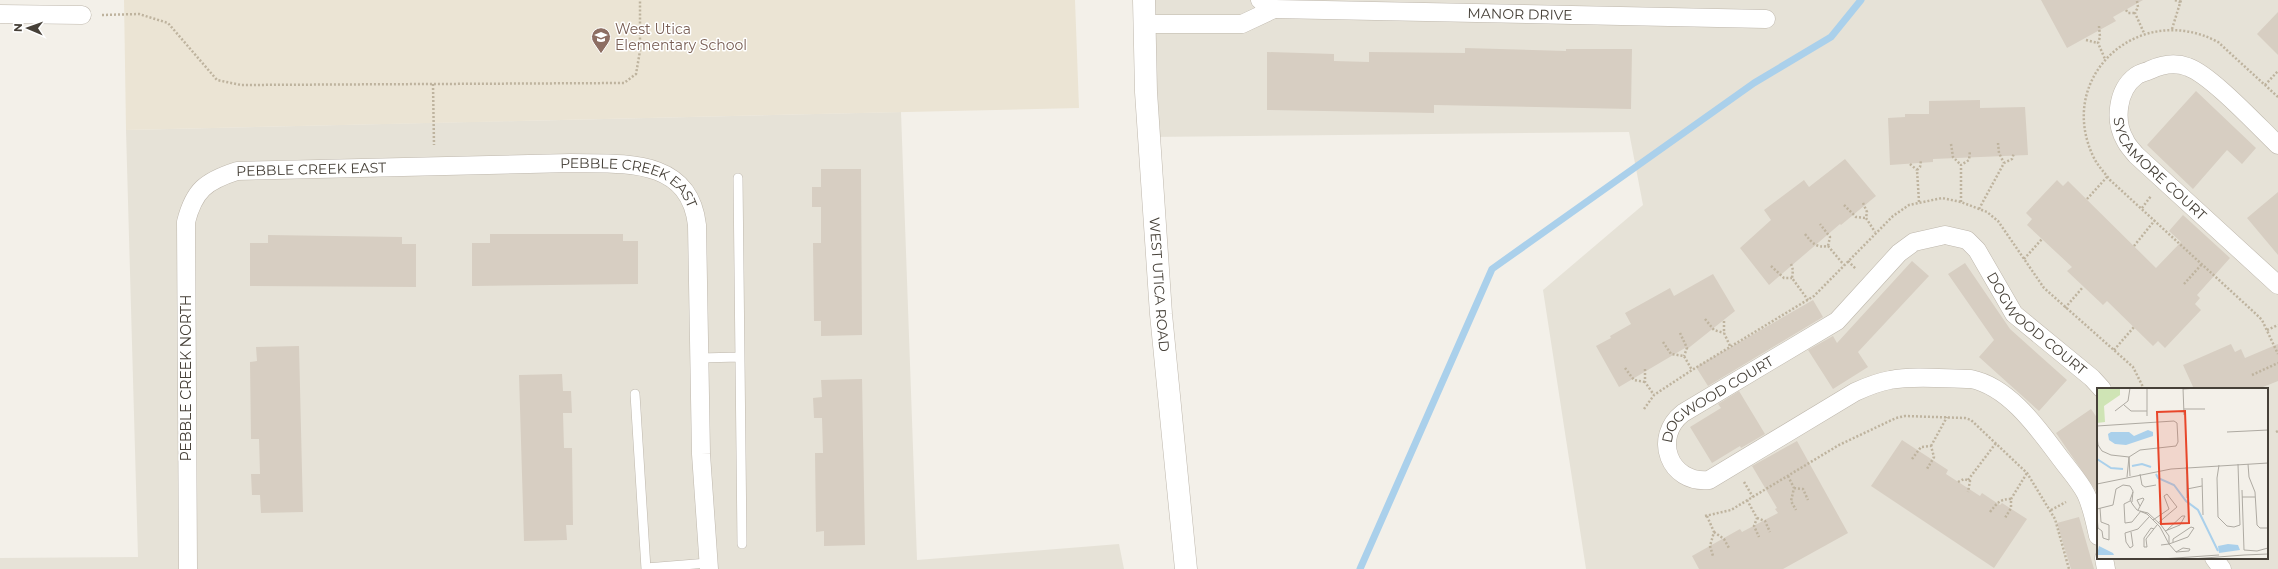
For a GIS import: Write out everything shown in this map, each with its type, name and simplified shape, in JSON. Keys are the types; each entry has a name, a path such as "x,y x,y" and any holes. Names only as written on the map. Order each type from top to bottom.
{"street":[{"name":"WEST UTICA ROAD","path":"1144,0 1146,92 1162,314 1186,569"},
{"name":"MANOR DRIVE","path":"1144,24 1242,24 1267,5 1582,7 1766,19"},
{"path":"0,14 82,15"},
{"name":"SYCAMORE COURT","path":"2278,144 2206,78 2190,68 2178,64 2166,65 2136,76 2127,87 2119,105 2119,124 2125,140 2136,155 2278,285"},
{"name":"PEBBLE CREEK EAST","path":"200,190 218,178 237,172 571,163 624,164 661,172 681,184 693,204 698,225 701,454 708,566"},
{"name":"PEBBLE CREEK NORTH","path":"188,569 186,222 190,206 200,190"},
{"name":"DOGWOOD COURT","path":"2097,532 2089,501 2082,487 2037,427 2021,410 1981,381 1971,379 1906,378 1890,380 1870,386 1842,399 1709,480 1698,481 1686,477 1677,469 1671,462 1668,451 1668,438 1669,428 1683,413 1837,322 1899,253 1914,242 1946,235 1967,240 1977,250 2014,314 2092,378 2101,388"},
{"path":"2104,559 2106,569"},
{"path":"2215,559 2222,569"}],"lane":[{"path":"738,178 742,544"},
{"path":"700,358 740,357"},
{"path":"635,394 646,569 708,566"}],"path":[{"path":"82,15 139,14 168,24 217,80 241,85 624,83 636,74 640,51 640,0"},
{"path":"2172,29 2180,1 2174,0"},
{"path":"2135,13 2138,7 2137,1"},
{"path":"2126,10 2128,13 2135,13"},
{"path":"2135,13 2144,33"},
{"path":"2099,26 2100,37 2098,43 2105,59"},
{"path":"2278,97 2218,42 2206,36 2172,29 2144,33 2129,40 2105,59 2091,81 2085,98 2084,114 2088,145 2094,158 2108,177 2256,314 2267,330 2278,354"},
{"path":"2086,40 2098,43"},
{"path":"2265,85 2278,71"},
{"path":"433,84 434,167"},
{"path":"1998,143 1999,154 2004,163"},
{"path":"1951,144 1953,157 1962,165 1961,202"},
{"path":"1962,165 1969,160 1970,151"},
{"path":"1979,209 2004,163 2012,159 2014,153"},
{"path":"1919,202 1917,170 1920,167 1921,160"},
{"path":"1910,164 1917,170"},
{"path":"2087,199 2108,177"},
{"path":"2142,208 2155,192"},
{"path":"1644,409 1654,395 1730,346 1814,296 1876,232 1898,212 1909,205 1942,198 1961,202 1987,212 1998,221 2044,288 2133,367 2144,388"},
{"path":"1863,203 1867,212 1866,218 1876,232"},
{"path":"1844,205 1856,217 1866,218"},
{"path":"2134,246 2155,220"},
{"path":"1820,224 1830,237 1828,246"},
{"path":"1804,234 1813,244 1818,246 1828,246 1844,265"},
{"path":"2024,259 2042,239"},
{"path":"1791,264 1793,270 1792,278 1808,300"},
{"path":"2184,284 2202,264"},
{"path":"1771,266 1784,278 1792,278"},
{"path":"2065,308 2084,287"},
{"path":"1706,319 1714,330 1724,333"},
{"path":"1724,321 1724,333 1730,346"},
{"path":"2267,330 2278,325"},
{"path":"2114,350 2134,327"},
{"path":"1680,333 1687,348 1684,356"},
{"path":"1663,342 1671,354 1684,356"},
{"path":"1684,356 1692,370"},
{"path":"2252,375 2278,363"},
{"path":"1625,368 1634,380 1645,382"},
{"path":"1645,368 1645,382 1654,395"},
{"path":"1729,548 1724,539 1714,532 1706,516 1721,514 1753,497 1839,445 1896,418 1905,416 1947,417 1971,420 2027,472 2055,519 2069,569"},
{"path":"1927,469 1934,457 1931,446 1947,417"},
{"path":"1968,492 1968,480 1996,443"},
{"path":"1912,459 1921,447 1931,446"},
{"path":"2005,518 2012,508 2011,499 2027,472"},
{"path":"1788,476 1794,488 1791,501 1796,510"},
{"path":"1742,477 1753,497"},
{"path":"1958,482 1964,479 1968,480"},
{"path":"1794,488 1803,489 1808,500"},
{"path":"1990,512 1998,502 2004,499 2011,499"},
{"path":"2051,510 2072,499"},
{"path":"1747,500 1757,518 1765,521 1770,532"},
{"path":"1757,518 1754,526 1759,537"},
{"path":"1714,532 1710,542 1714,556"}],"shaded area":[{"name":"West Utica Elementary School","path":"124,0 1075,0 1079,108 126,130"},
{"path":"1144,0 2278,0 2278,569 1586,569 1543,290 1643,205 1629,132 1149,137"},
{"path":"901,112 917,560 1119,544 1124,569 0,569 0,558 138,557 126,130"}],"building":[{"path":"2041,0 2143,0 2113,17 2116,21 2067,48"},
{"path":"2278,12 2278,55 2257,34"},
{"path":"1465,48 1566,51 1566,49 1632,49 1631,109 1434,105 1434,113 1267,110 1267,52 1334,54 1334,61 1369,62 1369,52 1465,53"},
{"path":"2196,91 2256,148 2242,164 2227,150 2193,189 2147,145"},
{"path":"1980,100 1980,108 2025,107 2028,155 1933,159 1933,162 1890,165 1888,118 1905,117 1905,114 1929,114 1929,101"},
{"path":"1845,159 1876,196 1841,225 1840,224 1769,285 1740,248 1771,220 1764,210 1804,180 1809,187"},
{"path":"821,169 861,169 862,335 821,336 821,321 814,321 813,243 821,243 821,207 812,207 812,187 821,187"},
{"path":"2057,180 2063,186 2068,181 2156,268 2181,242 2169,231 2183,215 2230,258 2197,295 2200,298 2195,304 2201,310 2165,348 2158,341 2153,346 2107,301 2103,305 2067,271 2072,267 2027,225 2032,219 2026,213"},
{"path":"2278,192 2278,255 2247,218"},
{"path":"490,234 623,234 623,241 638,241 638,284 472,286 472,243 490,243"},
{"path":"268,235 402,237 402,244 416,244 416,287 250,286 250,243 268,243"},
{"path":"1912,261 1929,276 1858,352 1868,367 1833,389 1808,350 1833,336 1837,343"},
{"path":"1965,263 2010,329 2067,380 2039,411 1979,357 1994,340 1948,274"},
{"path":"1713,274 1735,311 1686,350 1685,348 1619,387 1596,346 1611,338 1610,336 1631,324 1625,313 1670,288 1674,296"},
{"path":"1813,300 1823,317 1708,386 1696,367"},
{"path":"2231,344 2235,352 2241,349 2245,358 2278,344 2278,381 2260,388 2194,388 2183,365"},
{"path":"299,346 303,512 261,513 260,495 252,495 251,474 260,474 259,439 251,439 250,362 257,361 256,347"},
{"path":"562,374 563,391 571,391 572,413 563,413 564,448 572,448 573,525 566,525 567,540 524,541 519,375"},
{"path":"862,379 865,545 824,546 824,531 816,532 815,453 823,453 822,418 814,418 813,398 822,397 821,380"},
{"path":"1739,391 1765,434 1741,448 1740,446 1712,463 1690,427 1721,408 1718,404"},
{"path":"2091,409 2097,418 2097,493 2056,433"},
{"path":"1902,440 1948,470 1946,474 1980,496 1982,493 2000,505 2002,503 2027,519 1994,568 1871,486"},
{"path":"1797,441 1848,533 1783,569 1699,569 1692,556 1740,529 1742,532 1778,513 1775,509 1777,508 1752,466"},
{"path":"2079,517 2094,569 2071,569 2057,523"}],"waterway":[{"path":"1360,569 1492,269 1754,83 1831,37 1861,0"}],"place":[{"name":"West Utica Elementary School","path":"601,54"}]}
